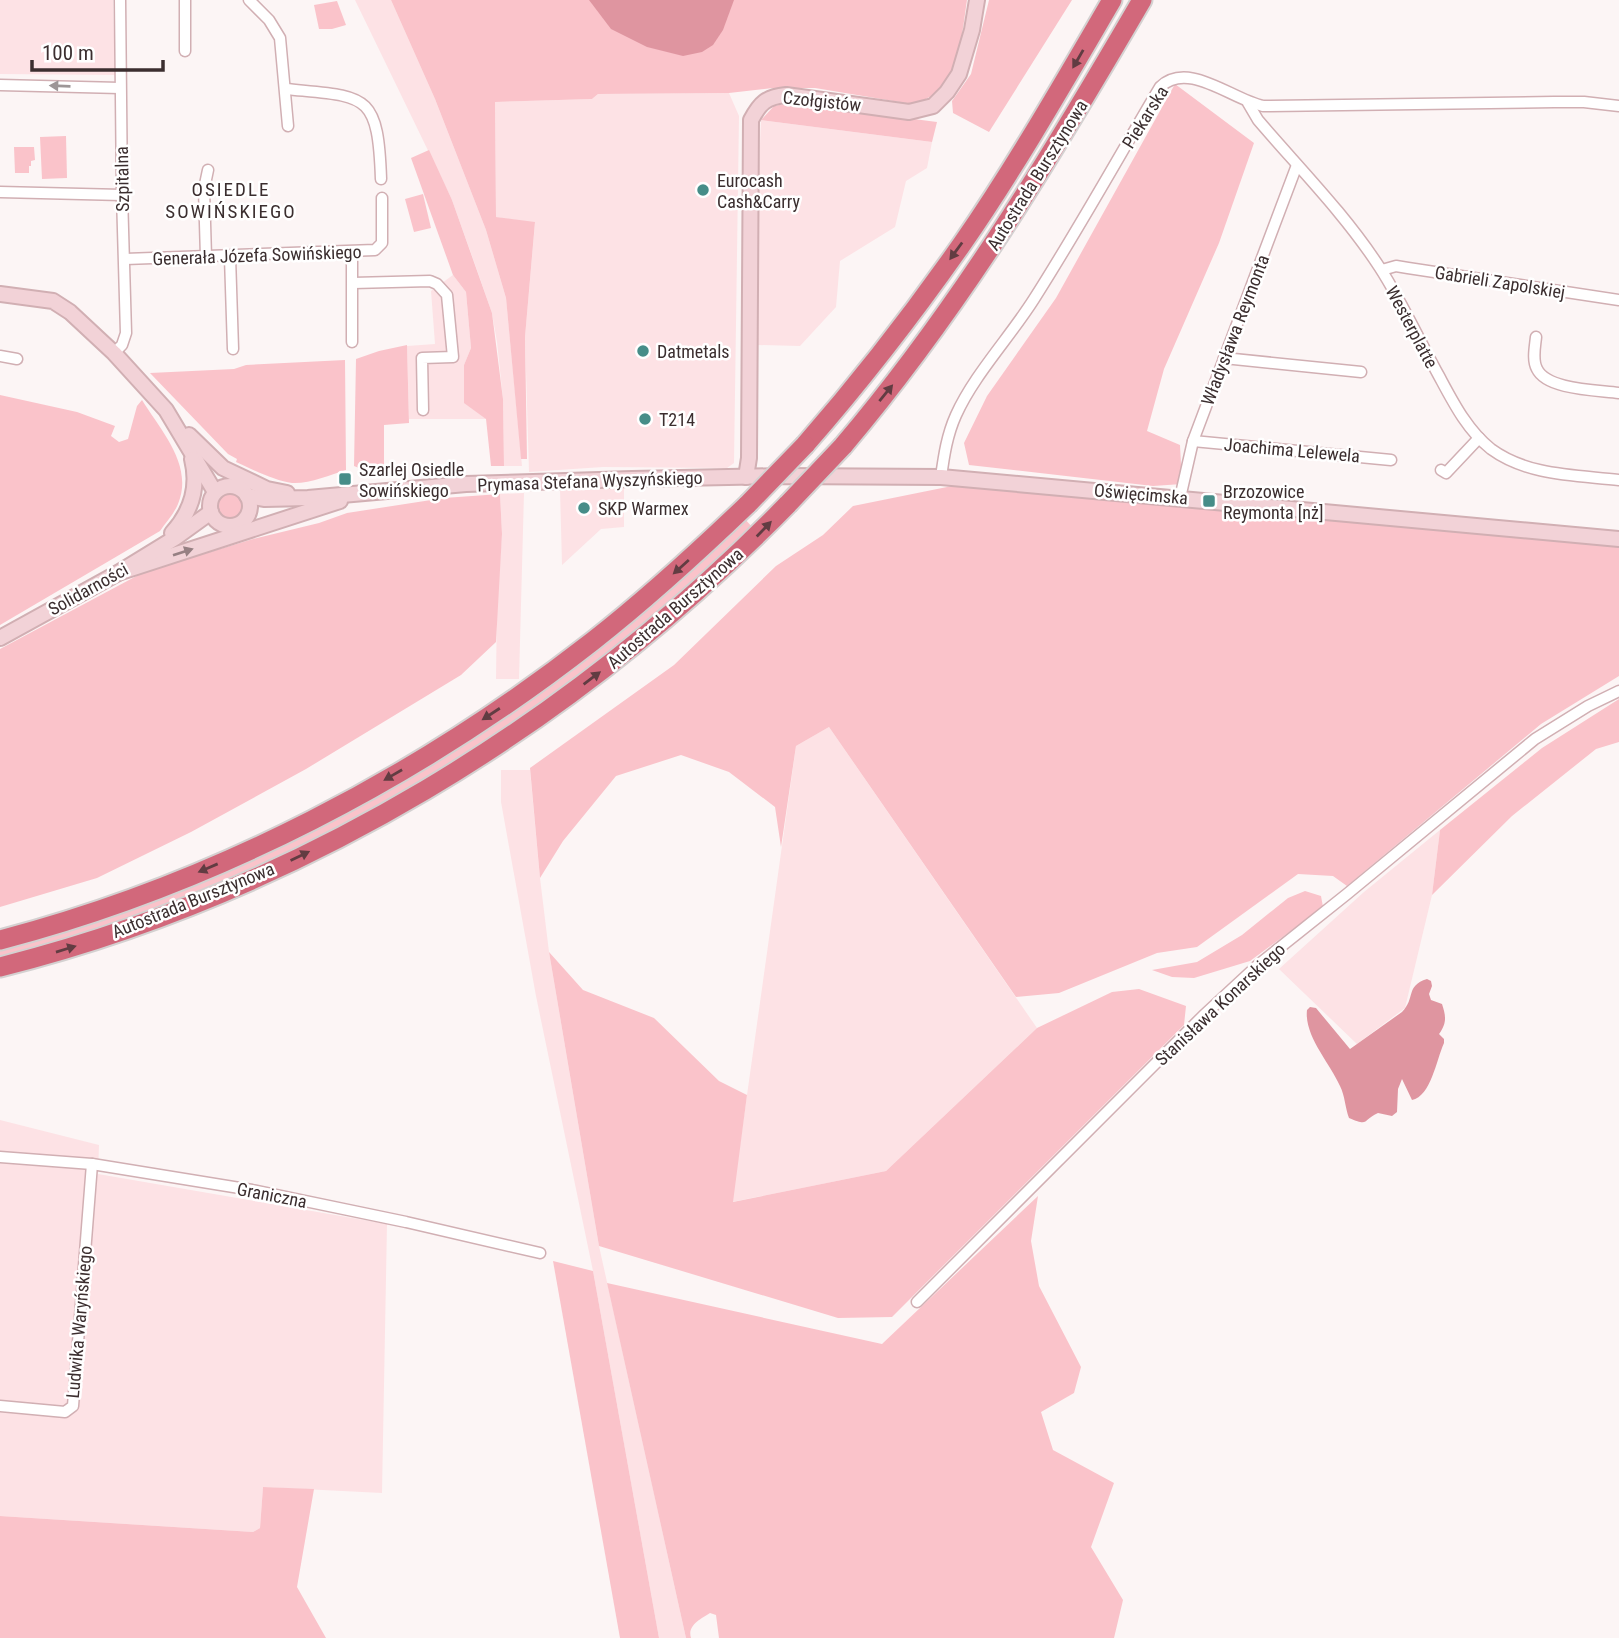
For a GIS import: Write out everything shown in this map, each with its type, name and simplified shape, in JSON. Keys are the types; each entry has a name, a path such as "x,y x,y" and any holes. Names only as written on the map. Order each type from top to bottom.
{"highway":[{"name":"Autostrada Bursztynowa","path":"0,940 96,911 228,859 332,809 451,740 530,688 627,614 748,504 804,445 869,369 962,243 1026,145 1112,0"},
{"name":"Autostrada Bursztynowa","path":"0,967 140,924 236,886 367,822 469,763 537,718 618,658 689,599 788,504 843,446 901,376 970,282 1038,177 1142,0"}],"street":[{"name":"Szpitalna","path":"114,353 122,345 127,333 120,0"},
{"path":"185,0 185,51"},
{"path":"250,0 280,38 288,126"},
{"name":"Czołgistów","path":"747,477 751,120 762,102 772,96 786,94 909,112 933,106 959,74 972,30 977,0"},
{"name":"Piekarska","path":"941,477 945,446 957,413 970,390 1034,300 1160,87 1174,78 1192,78 1209,83 1248,103 1263,106 1584,102 1619,106"},
{"path":"0,85 120,88"},
{"path":"286,89 346,95 370,110 380,139 381,179"},
{"name":"Westerplatte","path":"1248,103 1258,120 1356,232 1382,270 1454,405 1479,438 1493,450 1524,467 1619,480"},
{"name":"Władysława Reymonta","path":"1180,498 1193,441 1297,165"},
{"path":"206,257 204,189 208,170"},
{"path":"0,192 122,195"},
{"name":"Generała Józefa Sowińskiego","path":"125,259 375,250 382,243 382,198"},
{"path":"352,252 352,342"},
{"path":"230,257 233,349"},
{"name":"Gabrieli Zapolskiej","path":"1382,270 1396,266 1619,300"},
{"path":"353,283 430,281 437,284 447,295 453,357 422,358 423,410"},
{"path":"0,294 53,301 71,312 114,353 175,423 223,468 267,489 308,498"},
{"path":"1536,337 1534,360 1536,368 1544,378 1559,384 1619,393"},
{"path":"0,356 17,359"},
{"path":"1224,358 1361,372"},
{"path":"175,423 220,489"},
{"path":"139,560 181,523 195,490 192,458 175,423"},
{"path":"1441,470 1446,473 1479,438"},
{"name":"Joachima Lelewela","path":"1193,441 1391,460"},
{"name":"Oświęcimska","path":"747,477 941,477 1619,539"},
{"name":"Prymasa Stefana Wyszyńskiego","path":"247,496 255,499 308,498 466,484 747,477"},
{"path":"238,488 247,496 250,511 247,518 236,526 222,525 214,517 211,500 220,489 238,488"},
{"path":"118,573 372,492"},
{"name":"Prymasa Stefana Wyszyńskiego","path":"250,511 308,498"},
{"name":"Solidarności","path":"0,638 214,517"},
{"name":"Stanisława Konarskiego","path":"917,1302 1203,1016 1258,965 1535,739 1588,706 1619,691"},
{"name":"Graniczna","path":"0,1157 92,1164 252,1190 540,1253"},
{"name":"Ludwika Waryńskiego","path":"0,1406 65,1412 73,1406 92,1164"}],"shaded area":[{"path":"0,0 113,0 115,75 0,74"},
{"path":"355,0 391,0 435,99 486,230 506,298 522,466 504,466 503,399 492,313 452,200"},
{"path":"391,0 967,0 959,48 948,78 939,90 927,99 911,104 815,88 773,88 729,93 598,94 592,99 495,102 496,217 535,222 525,337 527,459 521,459 506,298 486,230 435,99"},
{"path":"589,0 734,0 723,30 713,45 702,52 683,56 647,47 611,29"},
{"path":"989,0 1072,0 989,132 953,113 952,101 971,74"},
{"path":"337,1 346,25 319,29 314,5"},
{"path":"1175,84 1254,143 1219,243 1164,369 1147,431 1180,445 1182,484 1153,486 969,465 964,443 987,396 1056,298"},
{"path":"729,93 739,116 734,463 727,468 603,467 529,472 525,337 535,223 496,217 495,102 592,99 598,94"},
{"path":"790,103 937,122 932,142 761,120 774,106"},
{"path":"761,120 932,142 927,168 906,181 895,227 840,261 836,307 800,346 758,345 757,214"},
{"path":"66,136 67,178 42,179 40,137"},
{"path":"14,147 34,147 35,160 31,161 29,173 15,173"},
{"path":"429,150 452,200 492,313 503,399 504,466 491,466 486,419 464,403 464,365 471,348 466,292 453,275 411,158"},
{"path":"423,194 431,228 414,232 405,199"},
{"path":"453,275 466,292 471,348 464,365 486,419 409,419 407,346 435,344 431,291"},
{"path":"407,345 409,423 384,425 384,471 371,473 354,466 356,359"},
{"path":"345,360 346,470 299,483 279,480 236,462 237,459 228,454 150,373 234,369 246,365"},
{"path":"0,395 77,412 115,426 111,436 119,442 128,439 137,406 142,400 166,436 179,462 182,490 176,508 160,531 0,625"},
{"path":"952,486 1453,531 1619,543 1619,676 1541,724 1347,886 1333,876 1298,874 1197,947 1157,953 1059,993 1016,997 829,727 796,746 781,847 775,807 729,772 681,755 616,776 563,841 540,878 530,768 674,665 776,566 823,535 853,506"},
{"path":"624,487 624,527 601,529 562,565 560,489"},
{"path":"524,493 519,679 496,679 497,602 502,534 500,494"},
{"path":"230,494 239,498 243,507 239,516 230,520 221,516 217,507 221,498"},
{"path":"500,494 502,534 496,642 461,675 306,769 191,832 97,878 0,907 0,649 144,572 347,513 444,498"},
{"path":"743,517 754,529 717,564 564,691 391,802 268,864 138,917 0,961 0,947 408,774"},
{"path":"1619,699 1619,742 1596,749 1512,816 1432,895 1440,830 1542,748"},
{"path":"829,727 1037,1028 886,1171 732,1202 796,746"},
{"path":"501,770 530,770 549,952 599,1246 686,1638 659,1638 593,1271 536,996 501,802"},
{"path":"1440,830 1432,895 1405,1008 1357,1044 1279,969 1364,892"},
{"path":"1305,891 1321,896 1323,907 1250,961 1194,978 1172,977 1152,970 1197,962 1242,935 1288,898"},
{"path":"549,952 583,990 654,1018 719,1081 747,1095 733,1202 886,1171 1037,1028 1112,992 1139,989 1186,1006 1184,1025 892,1317 838,1318 599,1246"},
{"path":"1427,979 1432,986 1429,994 1431,1000 1442,1004 1445,1019 1439,1034 1444,1043 1428,1085 1419,1097 1412,1100 1402,1079 1398,1089 1397,1112 1392,1116 1378,1113 1365,1122 1349,1118 1336,1077 1309,1030 1307,1010 1310,1007 1316,1008 1350,1049 1402,1012 1416,985"},
{"path":"0,1120 99,1145 98,1174 387,1224 382,1493 263,1487 260,1528 253,1532 0,1516"},
{"path":"1038,1196 1031,1241 1039,1286 1081,1367 1074,1393 1041,1412 1053,1450 1114,1483 1091,1547 1123,1600 1114,1638 719,1638 716,1615 710,1613 693,1626 691,1638 686,1638 607,1283 882,1344"},
{"path":"553,1261 593,1271 659,1638 620,1638"},
{"path":"263,1487 314,1489 297,1587 326,1638 0,1638 0,1516 253,1532 260,1528"}],"place":[{"name":"Eurocash Cash&Carry","path":"703,190"},
{"name":"Datmetals","path":"643,351"},
{"name":"T214","path":"645,419"},
{"name":"Szarlej Osiedle Sowińskiego","path":"345,479"},
{"name":"Brzozowice Reymonta [nż]","path":"1209,501"},
{"name":"SKP Warmex","path":"584,508"}],"district":[{"name":"OSIEDLE SOWIŃSKIEGO","path":"231,200"}]}
